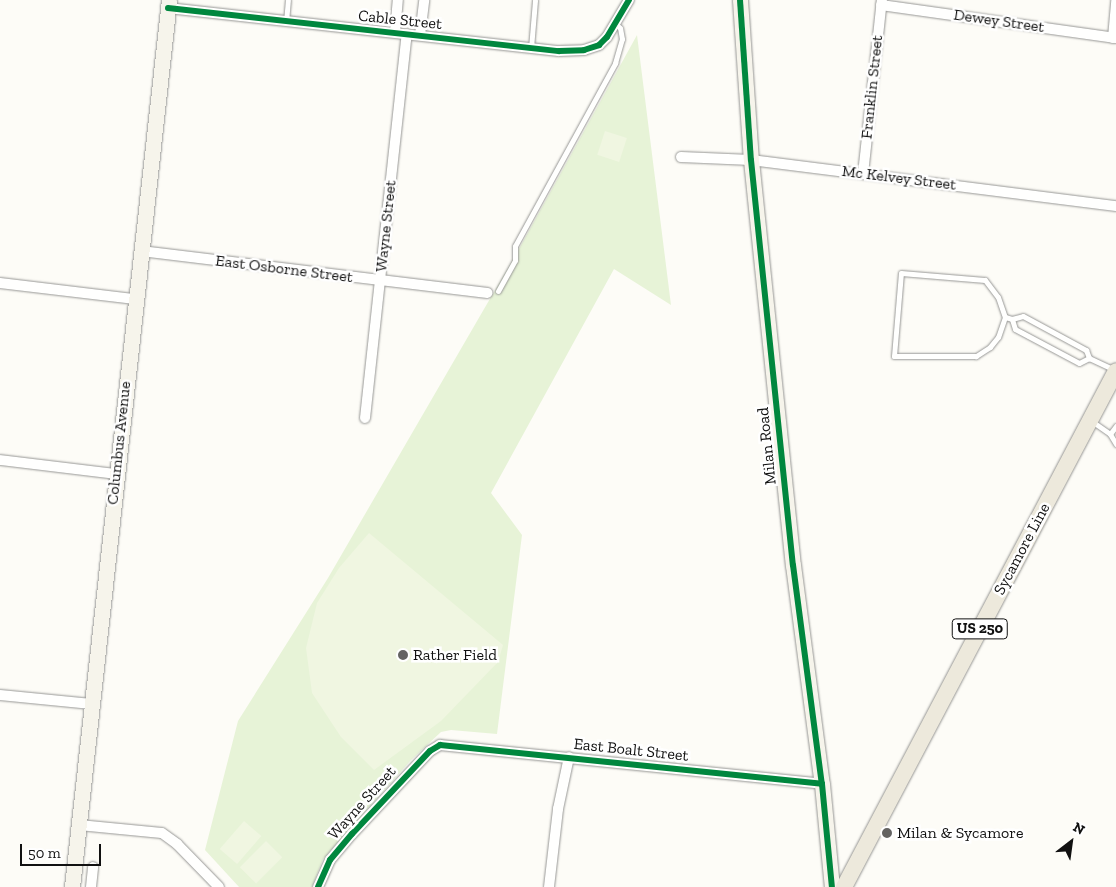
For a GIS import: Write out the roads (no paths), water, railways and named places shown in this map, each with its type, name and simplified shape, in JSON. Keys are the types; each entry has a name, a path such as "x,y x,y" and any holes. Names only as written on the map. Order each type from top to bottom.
{"main road":[{"name":"Sycamore Line","path":"844,887 1116,371"}],"street":[{"path":"395,32 398,0"},
{"path":"420,35 424,0"},
{"path":"616,24 629,0"},
{"name":"Milan Road","path":"740,0 751,160 793,565 822,784 832,887"},
{"path":"1114,38 1116,0"},
{"name":"Dewey Street","path":"881,2 1114,38"},
{"name":"Franklin Street","path":"863,174 881,2"},
{"name":"Cable Street","path":"168,4 286,22 395,32 559,51 584,50 599,45 616,24"},
{"name":"Columbus Avenue","path":"72,887 168,4"},
{"name":"Wayne Street","path":"365,418 407,34"},
{"name":"Mc Kelvey Street","path":"681,157 751,160 1116,206"},
{"name":"East Osborne Street","path":"141,252 493,292"},
{"path":"0,283 135,299"},
{"path":"0,460 116,474"},
{"path":"0,695 92,704"},
{"name":"Wayne Street","path":"318,887 330,860 352,834 437,745"},
{"name":"East Boalt Street","path":"437,745 461,745 822,784"},
{"path":"549,887 558,809 569,757"},
{"path":"79,824 162,833 177,844 219,887"},
{"path":"92,887 93,867"}],"lane":[{"path":"286,22 288,0"},
{"path":"531,48 535,0"},
{"path":"493,292 515,260 515,246 615,63 622,39 620,28 616,24"},
{"path":"901,273 985,280 998,296 1005,317 998,337 990,347 976,356 894,356 901,273"},
{"path":"1005,317 1012,319 1023,316 1086,350 1090,358 1116,371"},
{"path":"1012,319 1015,329 1079,363 1090,358"},
{"path":"1091,420 1110,434 1116,444"},
{"path":"1110,434 1116,426"}],"place":[{"name":"Rather Field","path":"403,655"},
{"name":"Milan & Sycamore","path":"887,833"}]}
